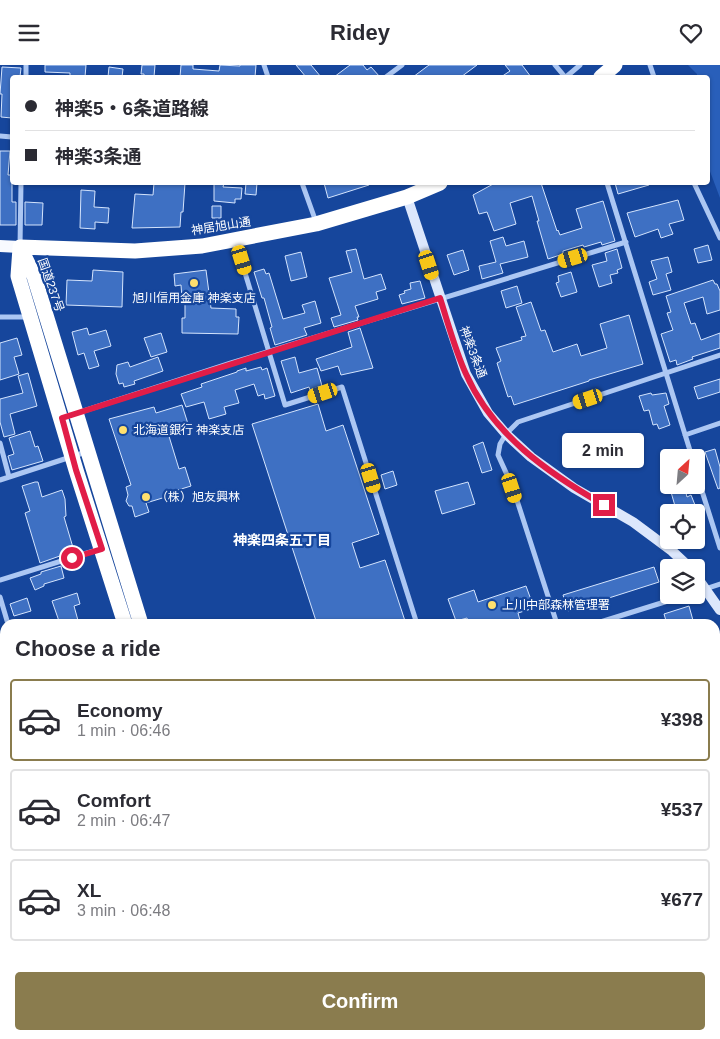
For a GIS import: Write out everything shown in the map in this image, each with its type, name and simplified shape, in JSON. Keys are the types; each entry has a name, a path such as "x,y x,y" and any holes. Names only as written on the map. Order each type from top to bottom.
{"highway":[{"path":"603,75 615,65"},
{"name":"神居旭山通","path":"20,247 135,251 202,246 316,224 407,197 435,185"},
{"name":"国道237号","path":"20,247 18,276 123,619"},
{"name":"国道237号","path":"20,247 34,276 140,619"}],"main road":[{"name":"神居旭山通","path":"0,245 20,247"}],"street":[{"path":"389,75 402,65"},
{"path":"555,65 564,75"},
{"path":"568,75 580,65"},
{"path":"20,247 21,185"},
{"path":"303,185 316,224"},
{"path":"609,185 689,449"},
{"path":"695,185 720,238"},
{"name":"神楽3条通","path":"407,197 466,374 488,413 506,434 553,474 633,522 680,559"},
{"path":"235,240 285,405 342,387 415,619"},
{"path":"62,418 440,298 626,242"},
{"path":"0,317 31,317"},
{"path":"555,619 512,488 498,455 500,444 506,434 518,421 720,355"},
{"path":"684,435 720,423"},
{"path":"0,443 10,477"},
{"path":"0,480 88,451"},
{"path":"703,494 720,548"},
{"path":"0,580 118,545"},
{"path":"707,589 720,584"},
{"path":"705,587 720,609"},
{"path":"0,597 7,619"},
{"path":"610,619 660,603"}],"shaded area":[{"path":"688,65 720,65 720,198 710,171 710,75 697,74"}],"building":[{"path":"45,65 86,65 85,75 45,72"},
{"path":"142,65 155,65 154,75 141,74"},
{"path":"181,65 193,65 193,69 219,71 220,65 256,65 255,75 180,75"},
{"path":"296,65 311,65 319,75 304,75"},
{"path":"350,65 363,65 367,70 371,67 378,75 337,75"},
{"path":"429,65 477,65 464,75 416,75"},
{"path":"505,65 522,65 530,75 504,75 510,71"},
{"path":"2,67 21,68 20,75 10,75 10,118 1,117 2,94 0,94"},
{"path":"109,67 123,69 122,75 108,75"},
{"path":"0,151 10,151 8,175 10,175 10,185 12,185 12,202 16,202 16,225 0,225"},
{"path":"154,185 185,185 180,227 132,228 135,194 153,195"},
{"path":"214,185 242,188 241,199 235,199 235,203 214,201"},
{"path":"246,185 257,185 256,195 245,194"},
{"path":"325,185 369,185 328,198"},
{"path":"491,185 542,185 560,235 582,228 576,209 603,201 615,241 602,245 601,242 584,247 583,245 563,251 563,254 548,259 532,196 510,203 516,224 494,231 487,212 479,214 473,195"},
{"path":"616,185 649,185 618,194"},
{"path":"81,190 95,191 94,207 109,208 108,223 95,222 95,229 80,228"},
{"path":"678,200 684,220 669,224 673,234 661,238 658,229 635,237 627,213"},
{"path":"25,202 43,203 42,225 25,225"},
{"path":"212,206 221,206 221,218 212,218"},
{"path":"503,237 506,246 524,241 528,257 500,264 503,273 482,279 479,266 496,262 490,241"},
{"path":"708,245 712,260 698,263 694,249"},
{"path":"356,249 364,279 381,274 386,289 376,292 378,299 355,306 359,317 357,317 358,320 334,327 331,318 341,315 329,278 352,272 346,251"},
{"path":"617,249 622,268 617,270 618,273 610,275 612,283 599,287 592,265 607,261 605,253"},
{"path":"463,250 469,270 454,275 447,255"},
{"path":"301,252 307,277 291,281 285,256"},
{"path":"668,257 672,272 666,274 671,290 653,295 649,282 657,279 651,261"},
{"path":"264,269 266,274 269,273 283,319 305,313 302,305 315,301 321,323 304,328 307,335 275,345 264,298 262,298 254,272"},
{"path":"93,270 123,272 122,307 66,305 67,280 92,281"},
{"path":"206,270 211,308 236,309 236,317 239,317 238,334 182,333 182,318 185,318 185,298 182,298 181,285 175,286 174,274"},
{"path":"571,272 577,292 561,297 556,283 559,282 558,276"},
{"path":"713,280 720,291 720,310 707,314 703,297 684,303 691,324 695,323 701,340 720,333 720,348 692,357 693,359 677,365 676,360 670,362 661,334 673,330 667,313 671,312 666,296"},
{"path":"420,281 425,298 402,304 399,295 411,289 410,283"},
{"path":"517,286 522,303 506,308 501,291"},
{"path":"531,302 541,331 545,330 553,352 577,344 581,356 607,348 600,324 629,315 643,364 514,405 511,396 508,397 497,363 501,361 496,348 522,340 521,337 526,336 516,307"},
{"path":"87,328 89,335 106,330 111,346 94,351 99,366 89,369 84,353 78,355 72,332"},
{"path":"360,328 373,368 341,375 338,366 321,371 316,359 352,347 348,332"},
{"path":"161,333 167,352 151,357 144,338"},
{"path":"17,338 22,355 14,357 19,374 0,380 0,343"},
{"path":"158,357 163,371 134,381 135,384 124,387 123,383 119,384 116,374 117,365 128,362 130,367"},
{"path":"295,357 299,373 317,368 322,386 310,390 309,387 291,393 281,361"},
{"path":"261,367 262,370 267,368 275,396 265,399 264,394 258,396 254,384 235,390 239,403 224,407 226,414 209,419 204,402 186,407 181,394 202,387 201,384 237,371"},
{"path":"28,373 37,406 10,414 15,434 4,437 0,422 0,399 23,393 18,376"},
{"path":"720,379 720,392 698,399 694,387"},
{"path":"651,393 652,395 666,393 669,404 664,406 670,425 659,429 657,424 653,425 649,410 644,411 639,396"},
{"path":"318,404 326,431 343,425 379,534 352,543 360,568 385,560 404,619 315,619 252,424"},
{"path":"182,405 189,427 168,433 179,469 185,467 191,486 168,493 169,496 146,503 149,512 135,517 132,506 129,506 126,501 128,495 126,487 131,485 109,419 154,407 156,413"},
{"path":"30,431 35,447 38,446 43,461 12,470 8,456 14,454 9,438"},
{"path":"483,442 492,470 482,473 473,446"},
{"path":"715,449 720,467 720,488 718,489 705,452"},
{"path":"393,471 397,485 385,489 381,475"},
{"path":"38,482 42,497 62,490 65,499 66,516 64,517 74,551 40,563 25,513 30,511 22,486"},
{"path":"468,482 475,504 442,514 435,491"},
{"path":"672,494 686,494 687,497 691,495 695,504 674,504"},
{"path":"61,566 64,578 44,584 44,586 35,590 30,578 41,574 41,572"},
{"path":"654,567 659,582 568,611 563,595"},
{"name":"上川中部森林管理署","path":"526,586 534,608 518,613 520,619 455,619 448,599 474,590 478,602"},
{"path":"77,593 80,604 74,606 78,619 58,619 52,601"},
{"path":"27,598 31,611 14,616 10,604"},
{"path":"689,606 693,619 666,619 664,614"}],"place":[{"name":"旭川信用金庫 神楽支店","path":"194,283"},
{"name":"北海道銀行 神楽支店","path":"123,430"},
{"name":"（株）旭友興林","path":"146,497"},
{"name":"上川中部森林管理署","path":"492,605"}],"district":[{"name":"神楽四条五丁目","path":"282,540"}],"route":[{"path":"72,558 102,549 76,470 62,418 440,298 466,374 488,413 506,434 531,457 574,488 604,505"}]}
